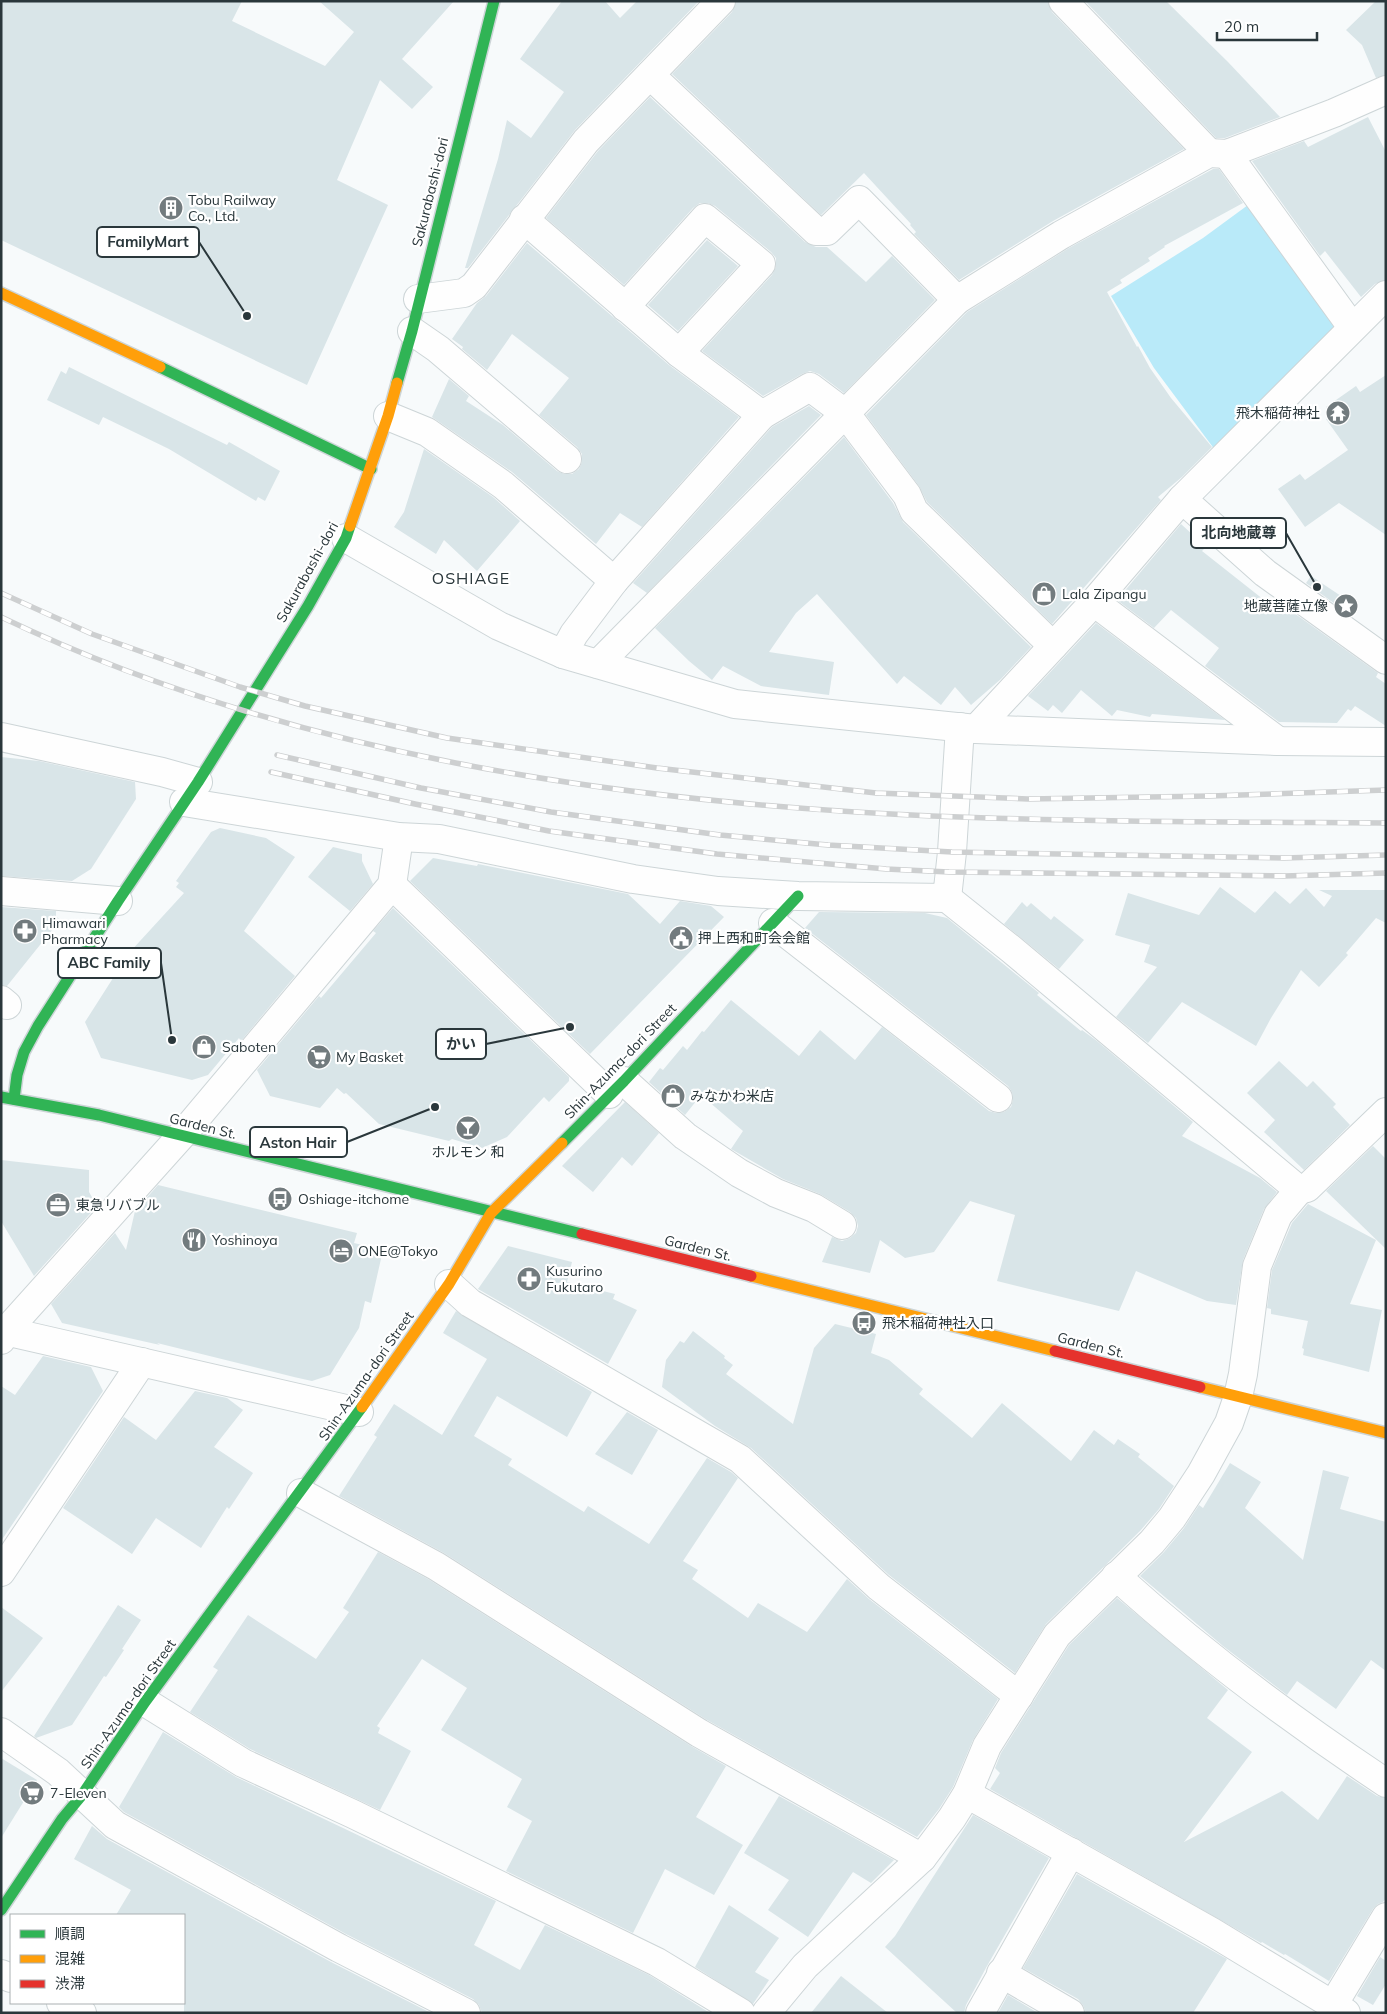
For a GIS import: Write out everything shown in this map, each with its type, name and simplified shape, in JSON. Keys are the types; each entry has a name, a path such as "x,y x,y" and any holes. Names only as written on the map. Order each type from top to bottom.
{"street":[{"name":"Sakurabashi-dori","path":"14,1099 17,1075 24,1052 38,1026 191,792 308,606 346,538 388,416 412,331 418,299 494,1"},
{"path":"418,299 464,294 474,286 586,141 720,1"},
{"path":"1063,1 1218,153 1352,327"},
{"path":"650,75 816,231 827,231 859,200 957,300"},
{"path":"598,664 957,300 1061,235 1218,153 1334,113 1386,90"},
{"path":"625,307 705,218 761,264 679,353"},
{"path":"524,219 679,353 762,415"},
{"path":"1,293 97,337 370,469"},
{"path":"947,898 968,728 1053,646 1094,602 1182,499 1386,295"},
{"path":"412,331 438,349 567,459"},
{"path":"563,654 574,634 614,581 762,415 810,387 846,414 907,495 914,511 1053,646"},
{"path":"388,416 427,432 503,485 614,581"},
{"path":"1182,499 1265,573 1386,660"},
{"path":"346,538 498,626 563,654 735,704 968,728 1278,742 1386,742"},
{"path":"1094,602 1278,742"},
{"path":"1,737 162,772 191,792 399,837 439,839 633,879 718,891 798,896 947,898 1011,949 1299,1190"},
{"path":"3,1333 181,1136 392,885 399,837"},
{"path":"392,885 616,1088 739,1173 776,1193 814,1208 842,1225"},
{"path":"1,891 118,901"},
{"name":"Shin-Azuma-dori Street","path":"1,1910 62,1819 82,1795 145,1702 301,1493 449,1284 491,1213 616,1088 798,896"},
{"path":"773,923 998,1098"},
{"name":"Garden St.","path":"1,1097 99,1114 491,1213 1386,1433"},
{"path":"766,2013 805,1966 922,1858 952,1818 967,1794 987,1746 1057,1635 1152,1542 1172,1518 1201,1474 1229,1423 1238,1397 1243,1374 1257,1266 1278,1215 1299,1190 1307,1188 1386,1112"},
{"path":"449,1284 470,1303 740,1459 879,1588 1019,1696"},
{"path":"3,1333 142,1362 359,1412"},
{"path":"1,1572 142,1362"},
{"path":"301,1493 436,1566 699,1733 922,1858"},
{"path":"1116,1576 1237,1676 1323,1741 1386,1783"},
{"path":"145,1702 242,1762 657,1962 741,2013"},
{"path":"1,1732 58,1772 115,1825 339,1948 466,2013"},
{"path":"967,1794 1212,1932 1340,2009 1386,1917"},
{"path":"980,2013 1071,1852"},
{"path":"1002,1973 1070,2013"},
{"path":"63,2004 82,2013"}],"shaded area":[{"path":"1248,205 1340,324 1215,450 1154,368 1111,296 1203,238"}],"building":[{"name":"Tobu Railway Co., Ltd.","path":"1,1 242,1 232,21 325,66 354,32 319,1 454,1 402,59 433,87 412,109 380,80 337,180 388,205 307,385 1,240"},
{"path":"562,1 605,1 620,18 637,1 699,1 575,130 468,268 465,268 498,159 507,120 531,138 564,92 520,59"},
{"path":"736,1 1048,1 1052,12 1184,149 1053,221 959,280 914,234 916,232 911,224 864,173 821,215 672,74 732,12"},
{"path":"1085,1 1166,1 1280,117 1225,138 1216,138"},
{"path":"1376,1 1386,1 1386,75 1376,78 1362,45 1346,30"},
{"path":"650,97 805,242 816,247 827,247 866,282 892,256 935,300 844,393 819,374 810,371 763,396 702,351 772,275 776,267 776,258 771,252 715,206 708,203 700,203 693,208 624,285 546,218 598,151"},
{"path":"1368,117 1386,152 1386,280 1375,284 1361,297 1325,251 1320,256 1252,161 1304,141 1308,147"},
{"path":"1213,169 1219,169 1243,203 1164,246 1148,258 1150,261 1120,280 1122,283 1107,292 1150,368 1171,398 1212,447 1182,477 1158,497 1161,500 1052,624 927,502 919,486 866,415 967,312 1069,248"},
{"path":"707,240 738,266 678,331 648,305"},
{"path":"527,243 669,365 739,417 642,527 620,513 596,544 512,472 432,417 449,379 469,396 466,401 503,425 557,471 564,474 572,474 579,469 582,462 582,454 577,447 539,415 569,378 512,334 487,370 452,339 477,303 486,296"},
{"path":"69,367 227,445 229,442 280,471 265,501 258,497 256,501 169,449 103,417 99,425 47,400 61,371 66,374"},
{"path":"1386,375 1386,535 1339,503 1305,527 1278,489 1300,474 1305,480 1348,450 1326,419 1332,416 1326,407 1356,386 1360,392"},
{"path":"809,406 821,415 647,593 633,583 772,427"},
{"path":"844,437 893,503 903,522 1031,647 1001,679 971,705 955,687 941,705 904,676 897,684 817,594 796,613 769,652 834,662 829,695 761,686 723,666 712,680 655,628"},
{"path":"424,449 493,497 520,521 477,571 444,540 436,554 394,527 404,512"},
{"path":"1181,524 1206,547 1202,551 1282,614 1287,608 1378,673 1376,677 1386,684 1386,726 1355,706 1351,711 1348,709 1337,723 1279,722 1205,666 1219,648 1171,610 1154,628 1117,600"},
{"path":"1311,576 1356,606 1349,614 1306,583"},
{"path":"1096,623 1225,720 1152,714 1150,717 1117,710 1112,716 1081,690 1062,713 1053,705 1048,711 1028,696"},
{"path":"1,757 39,761 135,782 136,799 91,869 72,881 1,876"},
{"path":"220,828 266,838 295,857 244,931 295,976 241,1041 239,1038 208,1075 192,1080 101,1058 85,1022 129,953 184,893 176,887 179,883 176,881 211,832"},
{"path":"333,847 362,854 362,861 373,884 350,911 308,877"},
{"path":"433,858 477,866 478,864 628,894 660,924 680,901 711,906 724,917 590,1054 410,881"},
{"path":"1220,887 1255,913 1275,891 1290,904 1306,888 1324,907 1332,896 1319,890 1386,890 1386,923 1376,918 1346,953 1348,955 1319,987 1301,970 1256,1046 1182,1002 1148,1043 1116,1017 1157,967 1144,962 1150,945 1115,935 1128,893 1199,915"},
{"path":"1022,902 1027,907 1031,903 1051,920 1054,916 1084,940 1059,969 1004,924"},
{"path":"1,907 56,911 56,916 60,920 7,986 1,985"},
{"path":"393,908 569,1077 569,1081 549,1102 544,1097 507,1137 482,1148 452,1139 449,1141 379,1124 346,1093 344,1094 337,1088 320,1108 270,1096 257,1070 319,996 321,998 376,933 373,931"},
{"path":"819,912 925,913 947,918 1039,993 1037,995 1081,1031 1097,1041 1193,1122 1182,1136 1260,1178 1277,1192 1264,1209 1243,1260 1236,1305 1207,1301 1136,1271 1119,1311 997,1281 1015,1215 970,1201 934,1252 905,1258 880,1240 870,1273 822,1262 832,1237 842,1241 856,1233 858,1226 856,1218 850,1212 820,1194 783,1179 731,1149 743,1131 701,1095 685,1115 649,1082 660,1068 663,1070 683,1046 687,1050 731,1000 799,1056 820,1030 855,1060 882,1027 989,1111 996,1113 1004,1112 1011,1107 1013,1100 1012,1092 1008,1086 805,928"},
{"path":"1279,1061 1307,1087 1313,1081 1336,1104 1333,1107 1350,1125 1304,1170 1264,1132 1275,1120 1247,1093"},
{"path":"625,1102 659,1133 632,1166 622,1157 593,1192 562,1166"},
{"path":"1373,1146 1386,1159 1386,1249 1326,1191"},
{"path":"1,1160 89,1170 89,1192 97,1206 34,1276 1,1221"},
{"path":"158,1185 357,1233 354,1243 383,1250 371,1303 365,1301 359,1328 330,1375 312,1381 157,1343 160,1345 62,1323 51,1304 115,1233 126,1250 135,1211"},
{"path":"1308,1204 1376,1240 1350,1304 1382,1310 1369,1372 1303,1355 1304,1349 1302,1348 1308,1321 1271,1314 1271,1309 1267,1308 1272,1270 1292,1223"},
{"path":"508,1246 572,1262 567,1282 615,1294 613,1299 637,1310 608,1364 478,1289"},
{"path":"456,1311 592,1392 567,1437 497,1396 474,1436 512,1459 508,1465 584,1512 588,1506 649,1544 707,1458 738,1478 683,1561 698,1570 692,1579 748,1618 758,1603 807,1632 847,1579 869,1599 998,1699 973,1740 953,1787 917,1837 707,1720 444,1553 339,1496 377,1437 374,1435 394,1404 442,1435 487,1359 443,1333"},
{"path":"835,1324 876,1334 871,1353 889,1360 923,1389 919,1394 972,1438 1002,1403 1071,1461 1094,1430 1114,1445 1118,1439 1140,1454 1138,1457 1174,1486 1159,1509 1140,1531 1046,1624 1015,1673 889,1575 751,1448 715,1426 662,1387 666,1360 680,1341 684,1343 693,1331 725,1356 724,1358 733,1365 726,1374 793,1424 814,1348"},
{"path":"43,1356 91,1367 103,1391 1,1541 1,1386 15,1395"},
{"path":"195,1391 227,1398 243,1410 214,1447 253,1473 229,1509 227,1507 201,1548 156,1518 132,1554 63,1508 124,1417 156,1440"},
{"path":"627,1412 658,1430 632,1475 595,1454"},
{"path":"1230,1463 1261,1482 1245,1508 1303,1560 1323,1470 1349,1477 1340,1509 1386,1522 1386,1671 1371,1660 1336,1709 1297,1681 1287,1695 1223,1646 1140,1576 1184,1528 1199,1505 1203,1508"},
{"path":"378,1552 428,1579 691,1746 726,1766 696,1817 743,1845 714,1895 665,1869 633,1933 506,1871 532,1821 507,1807 522,1779 441,1730 467,1688 422,1659 377,1726 380,1728 378,1733 411,1751 380,1810 250,1749 190,1712 218,1670 213,1667 248,1615 316,1659 349,1612 343,1608"},
{"path":"1117,1598 1228,1690 1207,1718 1252,1752 1184,1842 1282,1791 1318,1820 1347,1776 1377,1796 1386,1798 1386,1898 1373,1909 1329,1981 1285,1954 1261,1943 990,1789 1000,1773 995,1768 1001,1753 1069,1645"},
{"path":"118,1605 141,1620 122,1649 124,1650 106,1677 104,1676 72,1725 36,1738 34,1736"},
{"path":"1,1607 43,1638 1,1692"},
{"path":"163,1732 236,1777 496,1901 474,1945 520,1970 545,1925 649,1975 710,2013 482,2013 479,2005 473,1999 346,1934 124,1812 119,1807"},
{"path":"1,1758 37,1780 1,1838"},
{"path":"779,1796 894,1860 871,1883 853,1872 808,1937 768,1910 789,1880 744,1853"},
{"path":"973,1815 1049,1858 987,1966 966,2005 964,2013 957,2013 885,1947 895,1936"},
{"path":"92,1826 107,1839 331,1962 431,2013 184,2013 185,1914 117,1914 131,1890 74,1859"},
{"path":"1077,1874 1227,1959 1193,2013 1086,2013 1078,1999 1023,1968"},
{"path":"729,1905 779,1938 755,1972 769,1980 753,2004 695,1967"},
{"path":"1380,1957 1386,1961 1386,1984 1373,2005 1357,1996"},
{"path":"841,1976 888,2013 811,2013"},
{"path":"1008,1995 1038,2013 998,2013"}],"railway":[{"path":"1,593 92,634 240,687 305,706 447,738 657,768 876,793 1028,799 1210,796 1386,790"},
{"path":"1,617 111,665 223,704 339,737 456,763 574,783 693,798 813,809 932,816 1102,821 1386,823"},
{"path":"277,755 421,788 551,812 720,835 828,845 952,852 1284,858 1386,855"},
{"path":"271,772 549,831 717,854 886,869 949,872 1284,876 1386,873"}],"traffic: fast":[{"path":"397,383 412,331 494,1"},
{"path":"160,367 371,469"},
{"path":"14,1099 17,1075 24,1052 38,1026 118,901 198,782 308,606 346,538 350,526"},
{"path":"562,1143 624,1081 798,896"},
{"path":"1,1097 99,1115 582,1234"},
{"path":"1,1910 62,1819 82,1795 145,1702 362,1407"}],"traffic: slow":[{"path":"1,293 160,367"},
{"path":"350,526 388,416 397,383"},
{"path":"362,1407 449,1284 491,1213 562,1143"},
{"path":"751,1276 1055,1351"},
{"path":"1200,1387 1386,1433"}],"traffic: jam":[{"path":"582,1234 751,1276"},
{"path":"1055,1351 1200,1387"}],"place":[{"name":"Tobu Railway Co., Ltd.","path":"171,208"},
{"name":"FamilyMart","path":"247,316"},
{"name":"飛木稲荷神社","path":"1338,413"},
{"name":"北向地蔵尊","path":"1317,587"},
{"name":"Lala Zipangu","path":"1044,594"},
{"name":"地蔵菩薩立像","path":"1346,606"},
{"name":"Himawari Pharmacy","path":"25,931"},
{"name":"押上西和町会会館","path":"681,938"},
{"name":"かい","path":"570,1027"},
{"name":"ABC Family","path":"172,1040"},
{"name":"Saboten","path":"204,1047"},
{"name":"My Basket","path":"319,1057"},
{"name":"みなかわ米店","path":"673,1096"},
{"name":"Aston Hair","path":"435,1107"},
{"name":"ホルモン 和","path":"468,1128"},
{"name":"Oshiage-itchome","path":"280,1199"},
{"name":"東急リバブル","path":"58,1205"},
{"name":"Yoshinoya","path":"194,1240"},
{"name":"ONE@Tokyo","path":"341,1251"},
{"name":"Kusurino Fukutaro","path":"529,1279"},
{"name":"飛木稲荷神社入口","path":"864,1323"},
{"name":"7-Eleven","path":"32,1793"}],"district":[{"name":"OSHIAGE","path":"471,578"}]}
